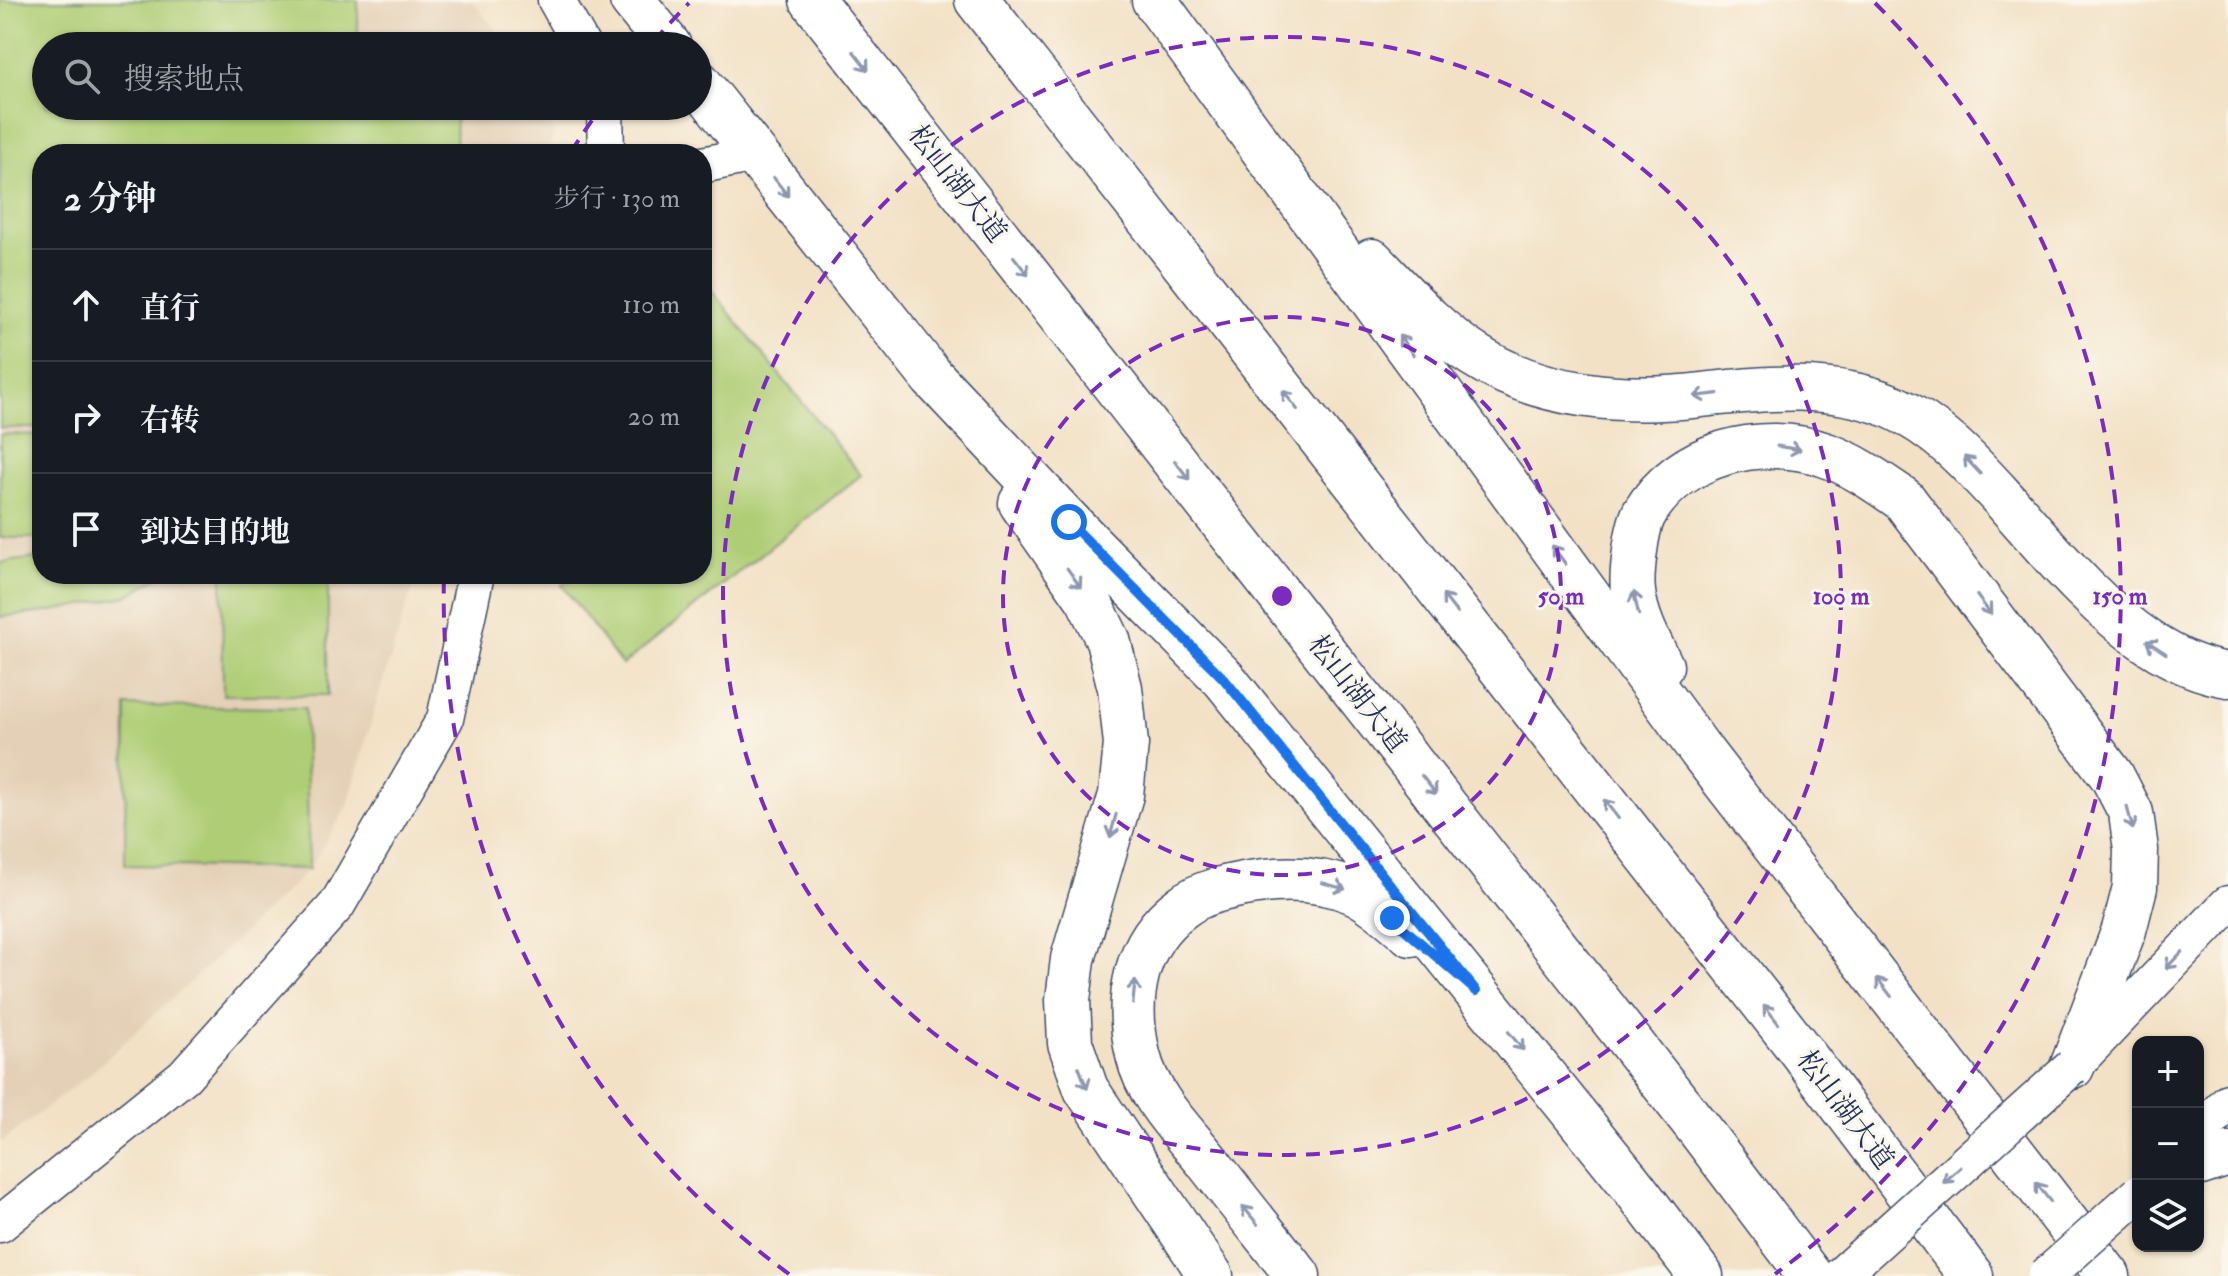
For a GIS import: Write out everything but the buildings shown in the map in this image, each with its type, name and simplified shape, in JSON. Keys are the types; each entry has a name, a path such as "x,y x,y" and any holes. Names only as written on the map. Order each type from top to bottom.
{"main road":[{"path":"632,0 658,32"},
{"name":"松山湖大道","path":"812,0 1698,1128 1810,1276"},
{"name":"松山湖大道","path":"977,0 1790,1038 1971,1276"},
{"path":"1154,0 1701,751 2108,1276"},
{"path":"712,100 932,377 1088,599 1108,640 1120,688 1126,744 1121,795 1073,959 1068,1000 1070,1043 1086,1089 1211,1276"},
{"path":"1262,148 1407,297 1474,356 1514,377 1570,392 1663,399 1802,387 1852,393 1894,408 1931,429 1966,458 2095,601 2131,630 2169,655 2228,675"},
{"path":"932,377 1224,679 1622,1172 1701,1276"},
{"path":"1701,751 1642,627 1633,592 1634,555 1643,516 1667,485 1690,469 1702,461 1745,446 1780,445 1824,454 1864,472 1904,500 1932,535 2112,776 2131,813 2136,850 2135,887 2124,930 2072,1067"},
{"path":"1298,1276 1155,1096 1149,1083 1138,1056 1132,1012 1136,969 1154,934 1183,905 1221,888 1267,880 1310,879 1354,892 1392,918 1476,991"},
{"path":"2204,1162 2228,1154"}],"street":[{"path":"556,0 574,32"},
{"path":"605,120 606,144"},
{"path":"712,163 755,154"},
{"path":"0,1224 184,1076 337,905 445,719 474,584"},
{"path":"1840,1276 2072,1067 2228,904"},
{"path":"2204,1127 2228,1102"},
{"path":"2046,1276 2132,1199"}],"shaded area":[{"path":"0,0 472,0 497,32 32,32 32,120 551,120 554,135 550,144 32,144 32,584 414,584 348,805 309,869 90,1074 0,1143"}],"green space":[{"path":"0,0 358,0 358,32 32,32 32,120 456,120 455,144 32,144 32,428 0,428"},
{"path":"712,291 861,475 622,665 562,585 712,584"},
{"path":"0,434 32,435 32,538 0,538"},
{"path":"32,558 32,584 147,584 127,596 47,612 0,617 0,563"},
{"path":"222,584 328,584 328,695 223,695"},
{"path":"126,706 305,708 309,869 125,865"}],"route":[{"path":"1069,522 1224,679 1476,991 1392,918"}]}
